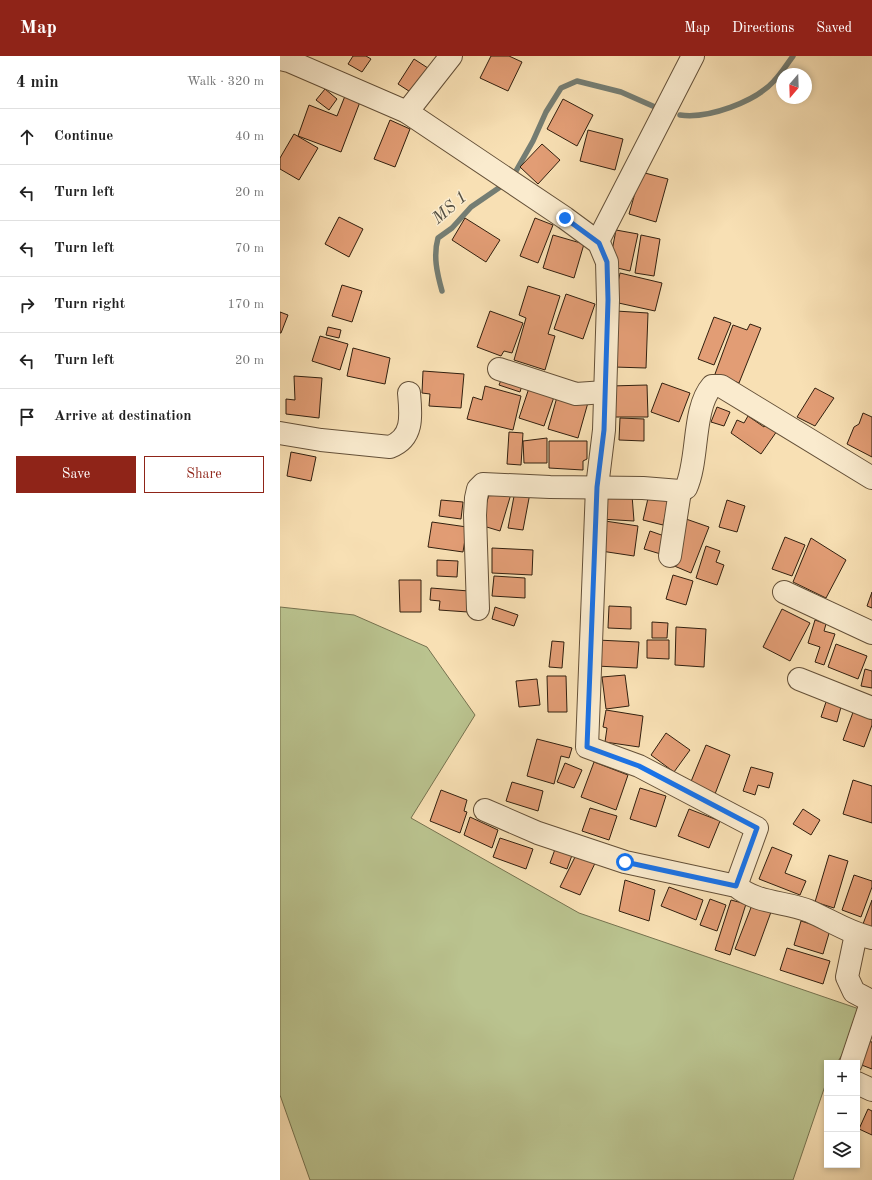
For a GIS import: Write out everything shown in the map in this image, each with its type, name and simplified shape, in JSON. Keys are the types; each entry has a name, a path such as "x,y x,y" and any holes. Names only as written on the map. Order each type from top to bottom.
{"street":[{"path":"407,112 451,56"},
{"path":"693,56 599,239 599,243 607,262 608,300 604,430 597,487 587,747 639,766 757,828 736,886"},
{"path":"280,59 289,61 407,112 599,243"},
{"path":"499,369 576,394 605,392"},
{"path":"478,609 475,515 478,489 483,484 680,491 686,488 690,479 698,424 708,391 712,386 721,386 872,478"},
{"path":"280,433 321,440 390,447 399,444 407,435 410,410 409,393"},
{"path":"670,556 680,491"},
{"path":"784,592 872,633"},
{"path":"799,679 872,708"},
{"path":"485,810 538,833 625,862 736,886 747,895 808,911 864,936 847,977 854,992 871,1000 852,1060"},
{"path":"860,1084 872,1090"}],"green space":[{"path":"280,607 354,615 427,647 475,715 411,818 579,913 868,1012 839,1060 824,1060 824,1089 793,1180 310,1180 280,1095"}],"building":[{"path":"353,56 366,56 371,59 362,72 348,64"},
{"path":"491,56 509,56 522,62 508,91 480,78"},
{"path":"414,59 431,70 415,95 398,84"},
{"path":"325,89 337,99 329,110 316,100"},
{"path":"345,96 360,102 341,152 298,136 309,105 337,116"},
{"path":"563,99 593,115 577,146 547,129"},
{"path":"390,120 410,129 395,167 374,159"},
{"path":"588,130 623,139 615,170 580,161"},
{"path":"294,134 318,148 299,180 280,169 280,158"},
{"path":"542,144 560,160 538,184 520,167"},
{"path":"641,172 668,179 656,222 629,214"},
{"path":"339,217 363,229 349,257 325,244"},
{"path":"465,218 500,240 486,262 452,240"},
{"path":"535,218 553,225 538,263 520,256"},
{"path":"616,230 638,234 630,271 609,266"},
{"path":"553,235 584,244 574,278 543,268"},
{"path":"641,235 660,239 654,276 635,273"},
{"path":"620,273 662,283 655,311 614,302"},
{"path":"342,285 362,291 352,322 332,316"},
{"path":"528,286 560,296 548,334 555,336 545,370 514,360 526,318 519,315"},
{"path":"566,294 595,304 583,339 554,329"},
{"path":"490,311 523,323 512,353 504,351 501,356 477,347"},
{"path":"616,311 648,313 646,368 614,367"},
{"path":"280,312 288,315 281,333 280,333"},
{"path":"714,317 731,323 714,365 698,359"},
{"path":"750,324 761,328 739,383 715,374 733,325 747,330"},
{"path":"328,327 341,330 339,338 326,335"},
{"path":"320,336 348,344 340,370 312,361"},
{"path":"353,348 390,358 385,384 347,376"},
{"path":"423,371 464,374 461,408 429,406 430,394 422,393"},
{"path":"503,375 523,382 520,392 499,385"},
{"path":"294,376 322,378 319,418 286,414 286,399 295,400"},
{"path":"662,383 690,393 679,422 651,412"},
{"path":"530,385 555,394 544,426 519,418"},
{"path":"647,385 648,417 611,417 610,386"},
{"path":"485,386 521,396 513,430 467,419 473,397 482,400"},
{"path":"815,388 834,398 815,426 797,417"},
{"path":"559,390 589,399 578,438 548,429"},
{"path":"717,407 730,412 724,426 711,422"},
{"path":"863,413 872,417 872,457 847,444 854,427 859,424"},
{"path":"748,416 764,427 767,424 777,431 761,454 731,433 737,420 744,423"},
{"path":"620,418 644,419 644,441 619,440"},
{"path":"509,432 523,433 521,465 507,464"},
{"path":"547,438 547,463 524,463 523,441"},
{"path":"549,441 587,441 587,459 583,461 583,470 549,468"},
{"path":"291,452 316,457 311,481 287,476"},
{"path":"491,488 511,494 500,531 480,525"},
{"path":"515,491 530,493 523,530 508,528"},
{"path":"601,493 632,495 634,521 600,519"},
{"path":"649,494 669,499 663,525 643,520"},
{"path":"441,500 463,502 461,519 439,516"},
{"path":"727,500 745,506 737,532 719,527"},
{"path":"686,519 709,527 691,573 672,565"},
{"path":"605,521 638,526 634,556 601,551"},
{"path":"432,522 467,527 463,552 428,547"},
{"path":"650,531 670,538 664,555 644,549"},
{"path":"785,537 805,545 792,576 772,569"},
{"path":"811,538 846,560 826,598 793,582"},
{"path":"706,546 720,551 716,562 724,565 717,585 696,578"},
{"path":"492,548 533,550 532,575 492,573"},
{"path":"437,560 458,561 457,577 437,576"},
{"path":"673,575 693,581 686,605 666,599"},
{"path":"494,576 525,578 525,598 492,596"},
{"path":"399,580 421,580 421,612 400,612"},
{"path":"431,588 469,591 468,612 439,610 440,601 430,600"},
{"path":"872,592 872,608 867,606"},
{"path":"609,606 631,607 631,629 608,628"},
{"path":"495,607 518,615 514,626 492,619"},
{"path":"782,609 810,623 790,661 763,647"},
{"path":"815,620 826,624 824,631 835,634 824,665 815,662 820,647 808,643"},
{"path":"652,622 668,623 667,638 652,638"},
{"path":"676,627 706,629 704,667 675,665"},
{"path":"597,640 639,642 637,668 596,666"},
{"path":"647,640 669,640 669,659 647,658"},
{"path":"552,641 564,642 562,668 549,667"},
{"path":"836,644 867,656 858,679 828,667"},
{"path":"865,669 872,671 872,688 861,686"},
{"path":"625,675 629,706 606,709 602,677"},
{"path":"547,676 566,676 567,712 548,712"},
{"path":"537,679 540,705 519,707 516,681"},
{"path":"826,702 841,707 837,722 821,717"},
{"path":"856,704 872,710 872,725 864,747 843,740"},
{"path":"606,710 643,716 639,747 605,742 607,728 603,727"},
{"path":"666,733 690,750 674,772 651,755"},
{"path":"537,739 572,748 569,758 561,756 554,784 527,776"},
{"path":"706,745 730,755 715,794 690,784"},
{"path":"594,762 628,775 616,810 581,797"},
{"path":"565,763 582,770 574,788 557,782"},
{"path":"751,767 773,773 769,788 758,785 755,795 743,791"},
{"path":"853,780 872,786 872,823 843,814"},
{"path":"512,782 543,791 538,811 506,801"},
{"path":"640,788 666,796 656,827 630,819"},
{"path":"441,790 467,800 464,811 467,812 460,833 430,821"},
{"path":"590,808 617,816 609,840 582,831"},
{"path":"689,809 720,821 709,848 678,836"},
{"path":"803,809 820,820 811,835 793,824"},
{"path":"470,817 498,830 492,848 464,835"},
{"path":"500,838 533,849 526,869 493,857"},
{"path":"558,841 575,847 567,869 550,863"},
{"path":"772,847 792,855 785,873 806,881 800,895 759,879"},
{"path":"578,851 597,859 580,895 560,887"},
{"path":"829,855 848,861 834,908 815,902"},
{"path":"854,875 872,881 872,887 861,917 842,910"},
{"path":"625,880 655,890 649,921 619,911"},
{"path":"669,887 703,900 696,920 661,906"},
{"path":"710,899 726,905 717,931 700,925"},
{"path":"731,900 746,904 730,955 715,950"},
{"path":"872,900 872,927 863,924"},
{"path":"752,905 771,912 755,956 735,949"},
{"path":"801,921 830,930 823,954 794,945"},
{"path":"787,948 830,961 823,984 780,970"},
{"path":"867,1041 872,1042 872,1069 860,1064"},
{"path":"868,1109 872,1111 872,1135 860,1129"}],"waterway":[{"path":"680,115 691,116 717,112 755,96 766,89 774,81 793,56"},
{"path":"512,178 533,141 546,112 561,88 577,81 621,92 655,107"},
{"name":"MS 1","path":"442,291 437,271 436,258 438,238 452,228 471,207 506,183"}],"route":[{"path":"565,218 599,243 607,262 608,300 604,430 597,487 587,747 639,766 757,828 736,886 625,862"}]}
